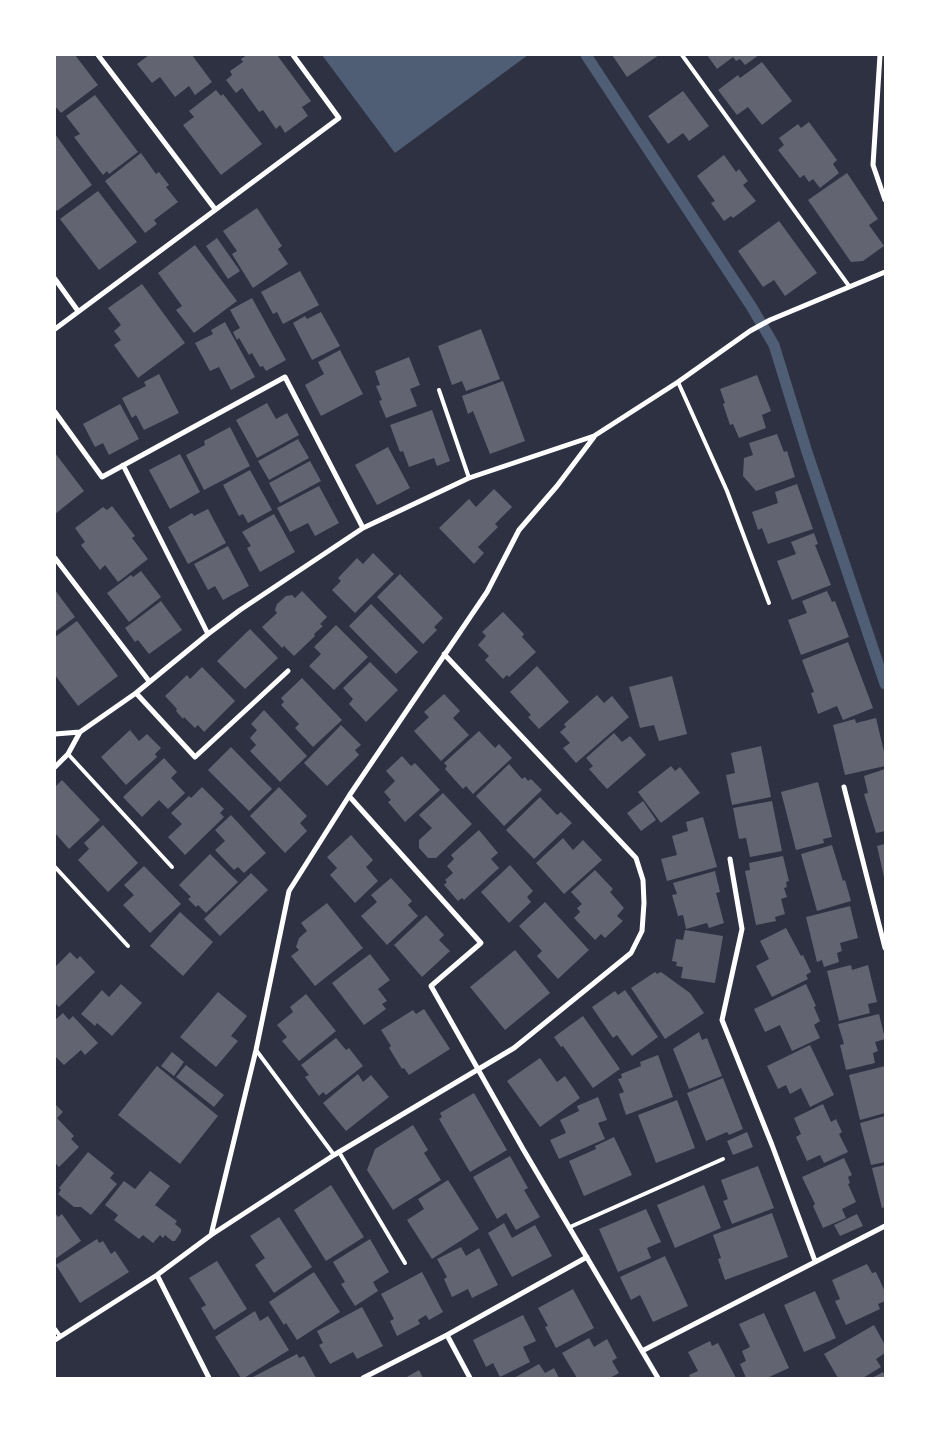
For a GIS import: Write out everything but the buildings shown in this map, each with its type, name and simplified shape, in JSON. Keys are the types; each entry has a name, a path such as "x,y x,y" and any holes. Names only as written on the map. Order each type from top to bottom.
{"street":[{"path":"98,55 215,209"},
{"path":"55,329 339,118 293,55"},
{"path":"880,55 873,165 885,200"},
{"path":"55,767 68,754 80,732 136,693 208,634 363,528 469,478 594,436 770,320 885,272"},
{"path":"55,279 78,311"},
{"path":"55,412 102,477 284,377 363,528"},
{"path":"211,1235 256,1050 289,891 349,796 487,592 519,530 558,486 594,436"},
{"path":"123,465 208,634"},
{"path":"55,558 149,681"},
{"path":"58,1338 157,1275 211,1235 337,1153 514,1048 632,953 642,931 644,903 643,880 636,858 444,654"},
{"path":"136,693 195,757 288,671"},
{"path":"55,734 80,732"},
{"path":"844,787 885,948"},
{"path":"349,796 481,943 431,986 658,1378"},
{"path":"730,859 742,929 722,1020 772,1145 815,1261"},
{"path":"642,1351 885,1226"},
{"path":"363,1378 447,1335 587,1257"},
{"path":"157,1275 209,1378"},
{"path":"447,1335 470,1378"}],"lane":[{"path":"682,55 849,286"},
{"path":"678,382 727,491 769,603"},
{"path":"439,390 469,478"},
{"path":"68,754 172,867"},
{"path":"55,867 128,946"},
{"path":"256,1050 337,1153 405,1263"},
{"path":"570,1227 723,1159"},
{"path":"55,1329 58,1338"}],"water":[{"path":"322,55 528,55 395,153"}],"waterway":[{"path":"586,55 751,306 774,345 807,452 885,684"}]}
